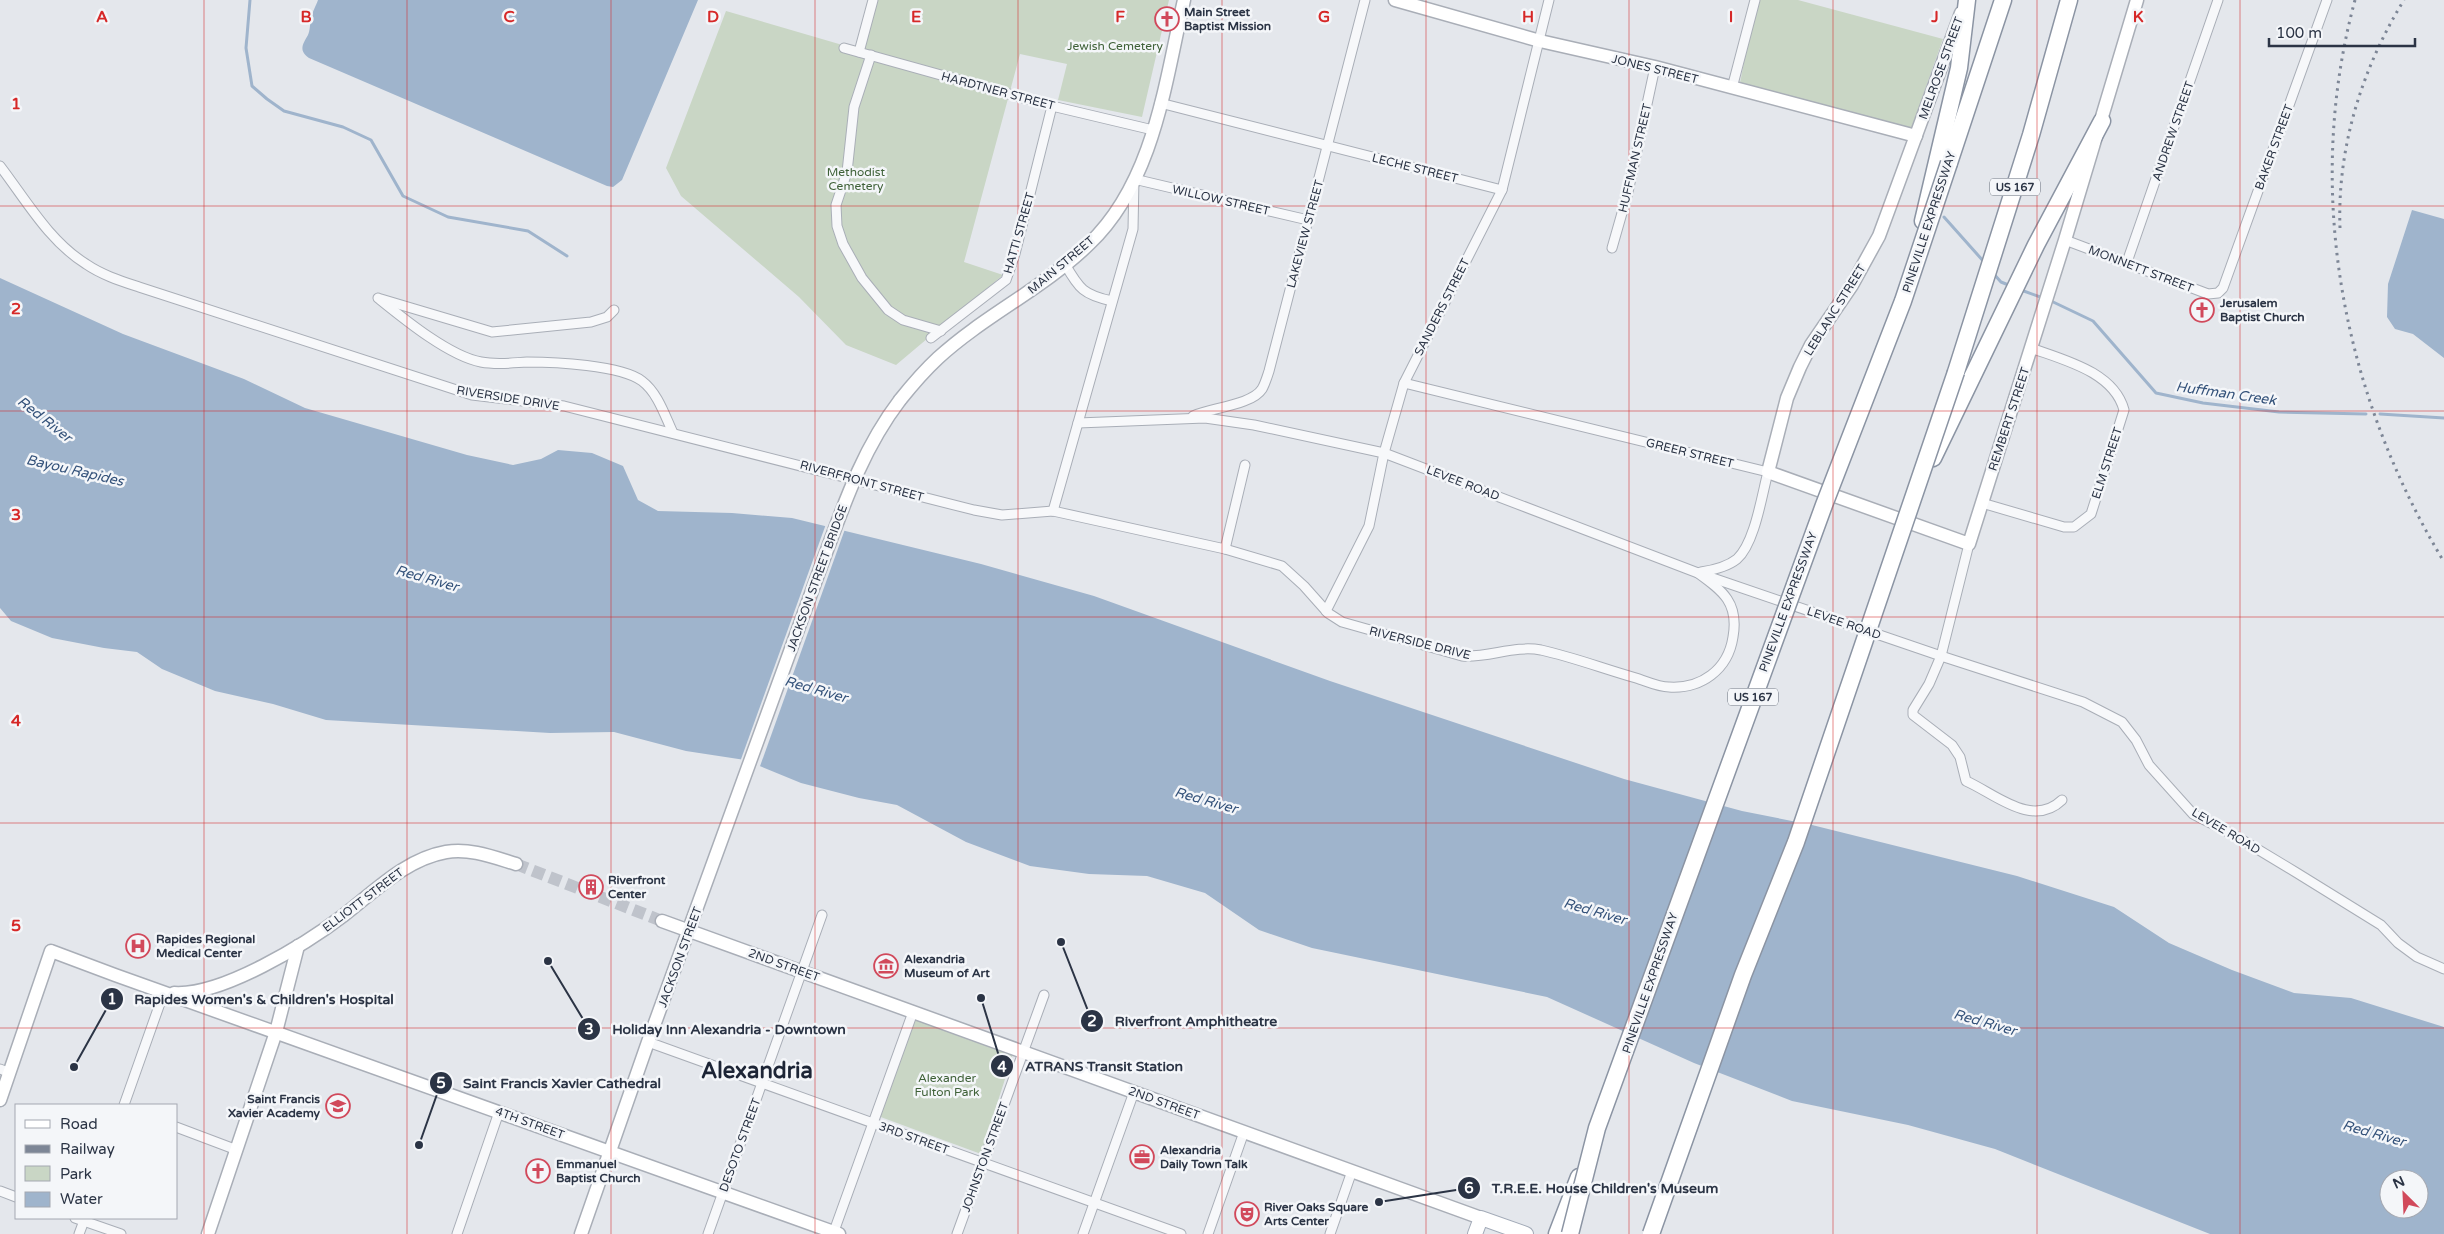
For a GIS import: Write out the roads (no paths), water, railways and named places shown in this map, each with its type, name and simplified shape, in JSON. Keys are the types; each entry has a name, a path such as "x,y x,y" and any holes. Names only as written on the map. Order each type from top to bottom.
{"highway":[{"path":"1944,161 1959,68 1966,0"},
{"name":"PINEVILLE EXPRESSWAY","path":"1570,1234 1597,1128 1824,505 1904,301 1944,161 2003,0"},
{"name":"US 167","path":"1651,1234 1743,975 1796,842 1956,372 2031,135 2069,0"},
{"path":"1907,512 1973,373 2102,121"},
{"path":"1557,1234 1597,1128"}],"main road":[{"name":"MAIN STREET","path":"900,400 939,357 1065,264 1090,243 1124,200 1148,148 1184,0"},
{"name":"JONES STREET","path":"1395,0 1540,41 1655,68 1916,136"},
{"name":"MELROSE STREET","path":"1916,136 1966,0"},
{"name":"REMBERT STREET","path":"1969,544 2032,348 2138,0"},
{"name":"LEBLANC STREET","path":"1768,472 1787,398 1800,367 1811,345 1867,260 1879,236 1916,136"},
{"name":"JACKSON STREET BRIDGE","path":"729,821 850,488 875,437 900,400"},
{"name":"GREER STREET","path":"1768,472 1969,544"},
{"name":"JACKSON STREET","path":"581,1234 648,1042 729,821"},
{"name":"ELLIOTT STREET","path":"164,992 178,993 214,987 247,973 298,946 343,916 406,868 431,856 463,851 516,864"},
{"name":"2ND STREET","path":"662,921 1526,1234"},
{"path":"208,1234 276,1032 298,946"},
{"name":"4TH STREET","path":"5,1071 51,950 835,1233"},
{"path":"0,1100 5,1071"},
{"path":"1475,1234 1481,1218"}],"street":[{"path":"859,52 873,0"},
{"name":"LAKEVIEW STREET","path":"1188,418 1206,410 1244,401 1255,396 1261,390 1269,371 1365,0"},
{"name":"SANDERS STREET","path":"1326,611 1369,526 1384,453 1404,383 1502,190 1549,0"},
{"path":"1732,88 1755,0"},
{"name":"ANDREW STREET","path":"2127,262 2218,0"},
{"name":"BAKER STREET","path":"2218,293 2226,282 2327,0"},
{"name":"HARDTNER STREET","path":"844,48 1052,106 1153,130"},
{"path":"870,55 854,108 847,172 836,205 837,226 843,244 862,278 888,310 916,325 941,331"},
{"name":"HUFFMAN STREET","path":"1612,248 1628,192 1655,68"},
{"path":"1160,103 1328,145"},
{"name":"HATTI STREET","path":"931,338 1006,280 1016,254 1052,106"},
{"name":"LECHE STREET","path":"1328,145 1502,190"},
{"name":"RIVERSIDE DRIVE","path":"0,166 60,243 85,264 110,277 472,395 564,406 673,433"},
{"path":"1054,511 1133,229 1134,179"},
{"name":"WILLOW STREET","path":"1134,179 1308,220"},
{"name":"MONNETT STREET","path":"2065,240 2208,294 2218,293"},
{"path":"1065,264 1083,291 1092,296 1112,301"},
{"path":"614,310 607,317 591,322 492,332 378,298 406,320 469,359 496,364 568,364 611,370 642,380 652,392 673,433"},
{"name":"ELM STREET","path":"1982,503 2064,527 2074,527 2091,514 2124,410 2122,402 2102,379 2069,362 2032,348"},
{"name":"GREER STREET","path":"1404,383 1768,472"},
{"name":"LEVEE ROAD","path":"1078,423 1205,418 1254,425 1384,453 1698,573 2083,702 2122,722 2136,740 2149,765 2193,814 2234,835 2314,883 2381,925 2398,943 2417,957 2444,969"},
{"name":"RIVERFRONT STREET","path":"673,433 974,510 1002,514 1054,511"},
{"path":"1226,550 1245,465"},
{"name":"LEBLANC STREET","path":"1698,573 1730,563 1745,549 1750,538 1768,472"},
{"name":"RIVERSIDE DRIVE","path":"1054,511 1226,550 1282,566 1304,586 1326,611 1342,622 1462,656 1475,657 1508,650 1540,650 1667,687 1685,687 1700,683 1724,664 1732,649 1736,625 1724,593 1698,573"},
{"name":"REMBERT STREET","path":"1969,544 1941,656 1930,684 1913,710 1913,715 1952,745 1960,756 1966,781 1983,788 2003,803 2028,810 2052,807 2062,800"},
{"name":"DESOTO STREET","path":"708,1234 822,915"},
{"path":"124,1104 164,992"},
{"name":"JOHNSTON STREET","path":"957,1234 1044,995"},
{"path":"835,1233 913,1012"},
{"name":"3RD STREET","path":"648,1042 1181,1234"},
{"path":"1083,1234 1134,1092"},
{"path":"457,1234 499,1112"},
{"path":"178,1129 237,1150"},
{"path":"1208,1234 1244,1132"},
{"path":"1330,1234 1352,1171"},
{"path":"0,1191 15,1197"},
{"path":"80,1234 85,1219 120,1234"}],"water":[{"path":"318,0 698,0 622,180 613,187 309,58 304,52 303,47"},
{"path":"2412,210 2444,219 2444,358 2413,334 2395,329 2387,317 2388,284"},
{"path":"0,278 123,334 244,379 305,408 467,455 513,465 541,459 558,450 592,453 623,466 638,500 658,511 732,513 792,518 981,564 1094,596 1330,681 1624,779 1742,811 1812,825 2017,876 2114,907 2169,943 2232,970 2294,993 2351,998 2444,1027 2444,1234 2210,1234 1995,1149 1908,1125 1792,1101 1694,1063 1547,997 1312,948 1259,930 1205,893 1147,876 1089,874 1030,866 966,842 897,805 859,798 801,783 745,760 686,751 614,732 550,733 326,720 273,704 215,691 162,669 137,652 52,638 11,621 0,608"}],"waterway":[{"path":"250,0 246,48 252,86 267,99 284,111 343,127 371,140 403,196 448,217 528,231 567,256"},
{"name":"Huffman Creek","path":"1944,217 1985,263"},
{"name":"Huffman Creek","path":"1992,272 2001,282 2011,286"},
{"name":"Huffman Creek","path":"2021,290 2043,298"},
{"name":"Huffman Creek","path":"2049,300 2093,321 2156,393 2203,403 2279,412 2366,414"},
{"name":"Huffman Creek","path":"2380,414 2444,418"}],"tunnel":[{"path":"516,864 662,921"}],"railway":[{"path":"2355,0 2340,72 2333,145 2334,218 2342,290 2358,361 2380,430 2409,497 2444,562"},
{"path":"2340,228 2343,168 2355,110 2376,53 2404,0"}],"place":[{"name":"Main Street Baptist Mission","path":"1167,19"},
{"name":"Jerusalem Baptist Church","path":"2202,310"},
{"name":"Riverfront Center","path":"591,887"},
{"name":"Riverfront Amphitheatre","path":"1061,942"},
{"name":"Rapides Regional Medical Center","path":"138,946"},
{"name":"Holiday Inn Alexandria - Downtown","path":"548,961"},
{"name":"Alexandria Museum of Art","path":"886,966"},
{"name":"ATRANS Transit Station","path":"981,998"},
{"name":"Rapides Women's & Children's Hospital","path":"74,1067"},
{"name":"Saint Francis Xavier Academy","path":"338,1106"},
{"name":"Saint Francis Xavier Cathedral","path":"419,1145"},
{"name":"Alexandria Daily Town Talk","path":"1142,1157"},
{"name":"Emmanuel Baptist Church","path":"538,1171"},
{"name":"T.R.E.E. House Children's Museum","path":"1379,1202"},
{"name":"River Oaks Square Arts Center","path":"1247,1214"}],"district":[{"name":"Alexandria","path":"757,1070"}],"park label":[{"name":"Jewish Cemetery","path":"1115,46"},
{"name":"Methodist Cemetery","path":"856,179"},
{"name":"Alexander Fulton Park","path":"947,1085"}],"water label":[{"name":"Red River","path":"45,419"},
{"name":"Bayou Rapides","path":"75,470"},
{"name":"Red River","path":"427,578"},
{"name":"Red River","path":"816,689"},
{"name":"Red River","path":"1206,800"},
{"name":"Red River","path":"1595,911"},
{"name":"Red River","path":"1985,1022"},
{"name":"Red River","path":"2374,1133"}]}
